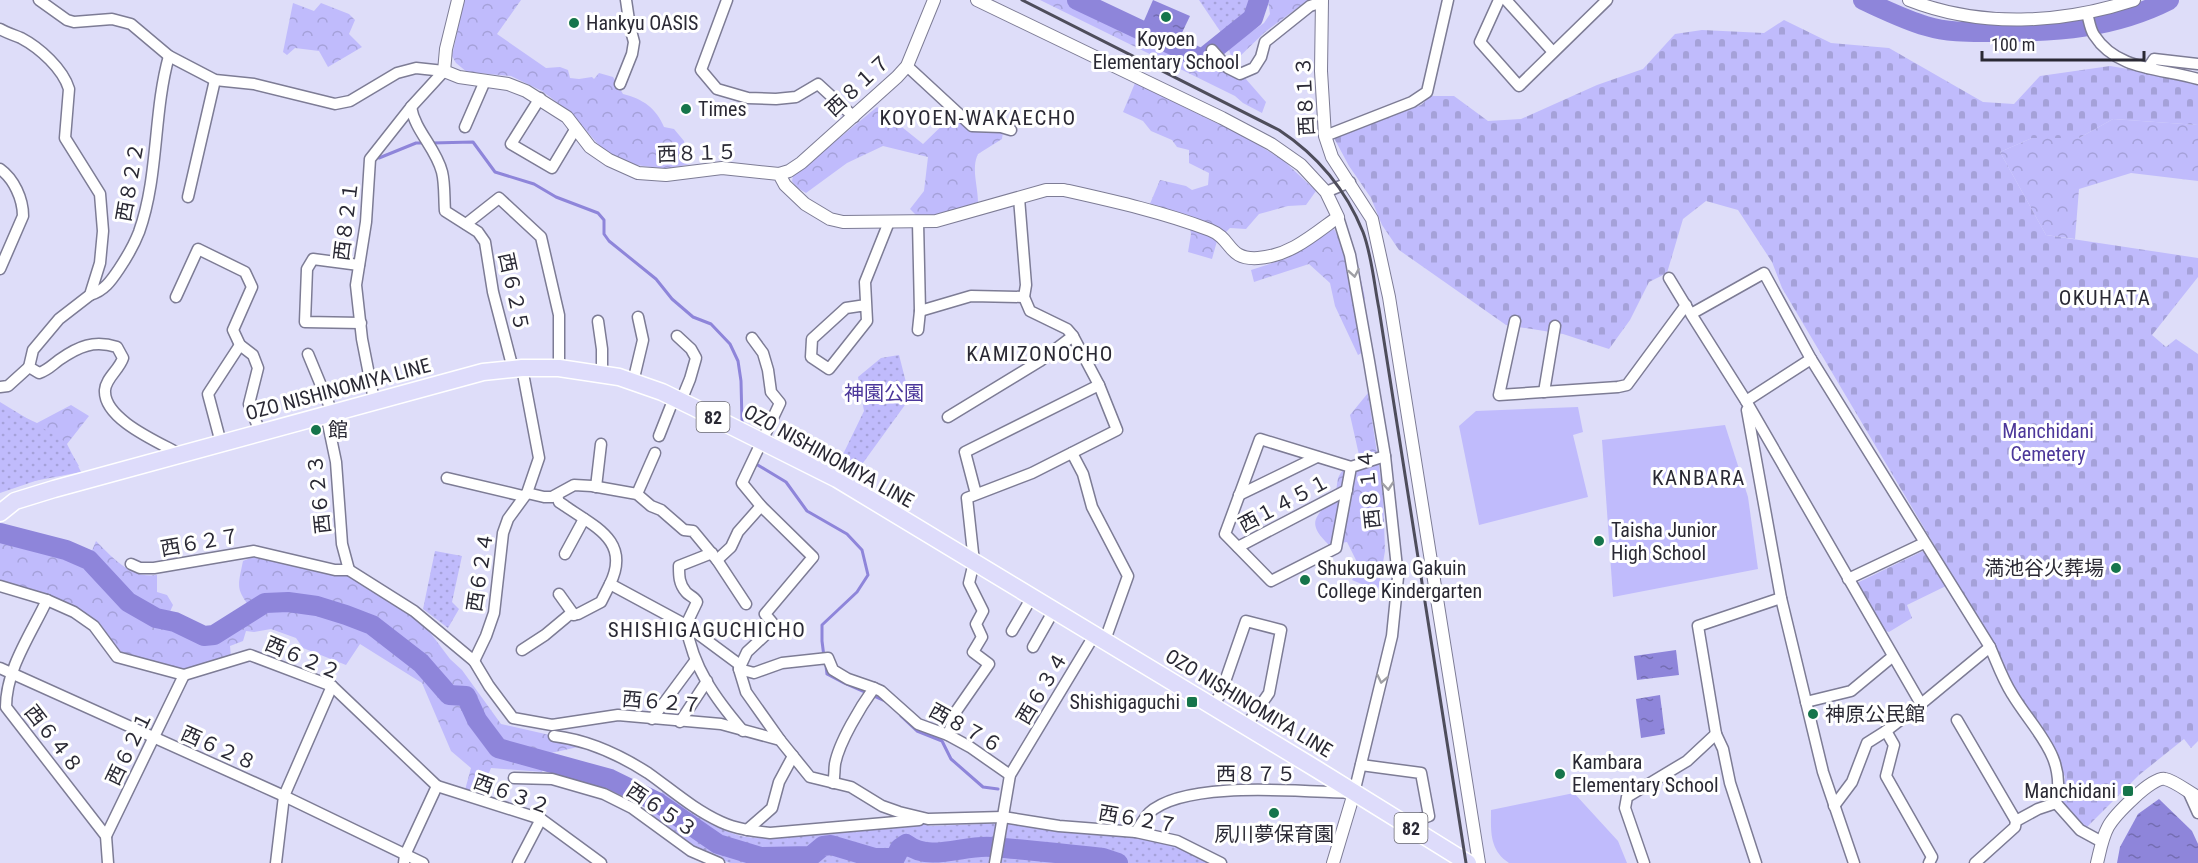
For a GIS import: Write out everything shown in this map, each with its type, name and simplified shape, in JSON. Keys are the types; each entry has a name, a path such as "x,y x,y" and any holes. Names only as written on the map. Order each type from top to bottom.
{"main road":[{"name":"OZO NISHINOMIYA LINE","path":"0,513 15,501 44,492 483,372 518,368 559,368 633,382 677,399 837,479 1468,863"}],"street":[{"name":"西８１５","path":"39,0 74,22 112,19 131,24 170,56 215,80 254,84 335,104 350,101 397,73 416,68 444,71 459,77 508,84 540,98 567,117 590,147 609,160 638,173 666,175 722,168 779,174"},
{"path":"444,71 446,49 458,0"},
{"path":"620,84 629,64 634,42 626,0"},
{"path":"728,0 701,70 717,89 748,98 776,99 796,97 818,84 854,117"},
{"name":"西８１７","path":"779,174 797,166 854,117 907,66 934,0"},
{"path":"779,174 785,185 805,204 830,219 843,222 936,221 1046,190 1064,189 1182,220 1213,231 1222,236 1238,256 1248,258 1286,253 1338,217 1326,192 1301,165 1271,144 977,0"},
{"path":"1325,136 1412,102 1427,92 1448,0"},
{"path":"1499,0 1480,42 1519,86 1607,0"},
{"path":"1506,0 1553,52"},
{"path":"1909,0 1963,16 2090,22 2134,0"},
{"path":"1212,50 1228,68 1240,74 1254,68 1261,57 1265,42 1310,6 1322,1"},
{"name":"西８１３","path":"1322,1 1321,71 1325,136 1328,150 1372,219 1389,297 1479,863"},
{"path":"2090,22 2112,55 2127,64 2198,79"},
{"path":"0,29 34,47 61,72 67,81 69,89 66,138 100,194 101,203 103,231 100,263 90,296"},
{"name":"西８２２","path":"29,368 33,350 59,319 90,296 101,292 114,276 138,235 153,163 163,80 170,56"},
{"path":"2148,68 2154,59 2198,64"},
{"path":"907,66 972,126 1001,127 1011,130"},
{"name":"西８２１","path":"374,400 356,285 366,222 370,159 411,107 444,71"},
{"path":"188,197 215,80"},
{"path":"465,127 485,81"},
{"path":"540,98 511,144 552,168 576,128"},
{"name":"西６２５","path":"411,107 414,120 442,171 445,211 478,232 485,242 493,292 518,368 539,459 525,494"},
{"path":"0,169 7,174 23,206 23,216 0,269"},
{"path":"1326,192 1350,182"},
{"path":"466,224 499,198 541,237 559,315 559,368"},
{"path":"948,735 957,710 989,664 973,652 982,637 976,624 983,611 969,583 974,562 967,498 1032,473 1117,430 1099,385 1073,336 1067,329 1030,311 1024,297 1026,285 1019,198"},
{"name":"西８１４","path":"1338,217 1350,255 1385,456 1398,577 1392,636 1354,793"},
{"path":"866,305 846,308 812,339 811,357 829,369 867,321 865,282 889,222"},
{"path":"918,222 920,311 918,330"},
{"path":"176,297 198,249 245,272 252,287 233,330 240,345 253,355 258,368 249,404 260,432"},
{"path":"359,265 313,259 307,269 305,322 361,323"},
{"path":"1515,321 1499,395 1618,387 1627,385 1688,310 1764,273 1811,359 1990,647 2011,693 2056,762 2060,778 2056,803"},
{"path":"1669,278 1746,401 1920,704"},
{"path":"920,311 971,296 1024,297"},
{"path":"633,382 643,340 638,317"},
{"path":"598,321 602,349 602,375"},
{"path":"1544,392 1555,326"},
{"path":"658,436 690,379 696,358 691,349 677,336"},
{"path":"948,417 1040,361 1073,336"},
{"path":"739,667 747,652 775,626 765,614 813,557 761,506 742,483 780,403 771,392 763,353 752,339"},
{"path":"0,387 8,386 29,368 39,373 48,370 59,360 82,346 102,343 117,348 123,358 105,388 106,401 122,421 180,454"},
{"path":"221,443 208,394 240,345"},
{"name":"西６２３","path":"308,354 329,413 336,462 342,544 349,570"},
{"path":"1746,401 1811,359"},
{"path":"976,494 965,452 1099,385"},
{"path":"1746,401 1781,598 1823,772 1854,863"},
{"path":"1351,467 1336,548 1271,581 1226,534 1260,439 1351,467 1385,456"},
{"path":"596,487 601,444"},
{"path":"636,494 655,453"},
{"name":"西６３４","path":"995,863 1010,775 1100,637 1128,576 1092,507 1083,474 1072,453"},
{"path":"1239,495 1317,457"},
{"path":"447,478 544,497 557,496 573,485 636,494 651,506 661,510 684,530 693,531 715,556 746,604"},
{"name":"西１４５１","path":"1238,547 1347,490"},
{"name":"西６２４","path":"474,661 494,613 503,532 508,519 525,494"},
{"path":"522,650 569,615 574,615 601,602 617,562 616,550 605,534 559,502 557,496"},
{"path":"744,732 723,708 695,661 686,625 697,602 693,596 687,594 679,581 678,566 715,556 731,547 738,532 761,506"},
{"path":"565,554 584,519"},
{"path":"1848,579 1924,543"},
{"name":"西６２７","path":"131,564 140,568 154,568 254,551 335,570 349,570 414,611 474,661 498,700 513,718 552,725 618,715 721,724 780,740 810,777 851,787 882,806 928,819 1003,820 1136,832 1177,841 1221,863"},
{"path":"610,584 686,625 739,667 746,692 780,740"},
{"path":"0,586 47,600 74,612 94,626 117,657 184,675"},
{"path":"559,594 574,615"},
{"path":"1012,631 1032,597"},
{"path":"1756,863 1730,783 1723,749 1716,734 1698,626 1781,598"},
{"name":"西６４８","path":"47,600 12,673 6,689 6,707 106,836"},
{"path":"1033,646 1054,610"},
{"path":"1213,706 1221,693 1246,621 1281,630 1269,693 1246,726"},
{"path":"1834,806 1852,782 1867,742 1887,731 1990,647"},
{"name":"西６２２","path":"184,675 250,655 332,686 437,786"},
{"path":"1806,702 1851,691 1892,657"},
{"name":"西８７６","path":"739,667 754,673 782,663 825,658 833,670 848,679 871,692 881,691 918,724 948,735 970,747 1010,775"},
{"path":"652,719 695,661"},
{"name":"西６２８","path":"0,668 284,796 405,859 423,863"},
{"name":"西６２１","path":"106,836 184,675"},
{"path":"680,722 707,681"},
{"path":"276,863 284,796 332,686"},
{"path":"833,783 836,775 835,765 844,739 862,704 871,692"},
{"path":"1957,720 2016,821"},
{"path":"1887,731 1894,745 1886,776 1932,857 1929,863"},
{"path":"1644,863 1625,808 1627,796 1687,761 1716,734"},
{"path":"554,735 574,738 630,762 697,809 722,822 747,830 770,833 928,819"},
{"path":"747,830 771,808 779,782 793,756"},
{"path":"1361,765 1421,773 1429,816 1421,819 1414,830"},
{"name":"西６５３","path":"514,778 552,779 604,794 632,808 691,851 719,863"},
{"path":"2097,863 2108,826 2116,814 2150,784 2165,779 2194,795 2198,813"},
{"path":"405,859 437,786"},
{"name":"西６３２","path":"437,786 541,819 601,863"},
{"name":"西８７５","path":"1136,832 1149,813 1173,799 1216,790 1354,793"},
{"path":"1333,863 1354,793"},
{"path":"1975,863 2015,826 2016,821 2038,809 2056,803"},
{"path":"2056,803 2080,830 2102,842"},
{"path":"518,863 541,819"},
{"path":"106,836 108,863"}],"green space":[{"path":"464,0 521,0 497,34 546,68 560,67 568,70 570,78 592,77 594,79 599,73 613,77 623,94 648,105 664,127 674,129 684,141 690,164 667,169 636,165 619,158 603,150 571,113 542,91 511,76 467,72 456,63 452,56"},
{"path":"1040,0 1086,0 1201,57 1207,51 1235,77 1245,78 1266,102 1262,113 1235,96"},
{"path":"1199,0 1254,0 1250,9 1222,34"},
{"path":"1268,0 1308,0 1265,32 1237,59 1231,55 1228,48 1264,23 1270,14"},
{"path":"293,3 314,11 321,3 349,14 355,20 349,34 362,47 328,67 319,51 295,48 287,55 283,52"},
{"name":"Manchidani Cemetery","path":"1784,20 1831,43 1889,48 1983,102 2014,104 2040,76 2110,66 2182,78 2198,85 2198,125 2113,119 2079,138 2032,138 2000,152 2046,235 2198,258 2198,277 2152,335 2166,347 2176,339 2198,354 2198,741 2191,748 2184,739 2139,775 2086,828 2061,802 2065,777 2046,737 2015,691 1994,646 1782,288 1772,262 1738,210 1706,201 1683,219 1667,273 1649,282 1630,320 1609,349 1563,334 1506,325 1399,250 1382,225 1371,198 1349,166 1334,138 1421,105 1431,96 1454,96 1488,121 1521,119 1597,85 1643,69 1675,34 1702,30 1764,33"},
{"path":"1135,83 1245,137 1283,160 1316,191 1306,205 1288,206 1259,214 1246,229 1230,228 1217,241 1212,259 1188,252 1191,234 1188,215 1149,206 1160,180 1186,186 1192,190 1208,185 1209,173 1189,163 1189,150 1177,147 1172,140 1151,131 1143,121 1123,112"},
{"path":"877,107 923,144 954,114 1003,132 1002,139 978,154 976,159 978,202 938,216 918,217 910,209 924,191 928,157 883,146 847,163 806,193 796,187 792,181 793,176"},
{"path":"2113,119 2198,125 2198,181 2131,173 2079,189 2075,239 2046,235 2000,152 2032,138 2079,138"},
{"path":"1334,229 1341,242 1355,253 1365,298 1358,314 1365,351 1358,355 1335,306 1330,283 1309,264 1254,282 1251,270 1288,258"},
{"name":"神園公園","path":"899,355 910,398 847,485 832,477 864,411 858,377 881,358"},
{"path":"1368,393 1383,493 1385,551 1378,591 1352,580 1360,568 1347,542 1329,545 1321,537 1315,524 1319,514 1335,492 1341,473 1359,455 1350,415"},
{"path":"0,402 64,441 79,466 0,493"},
{"path":"71,405 89,416 67,444 81,472 3,487 0,406 37,423"},
{"path":"1578,407 1583,432 1573,435 1588,497 1479,525 1459,426 1476,411"},
{"path":"1725,425 1748,497 1758,569 1613,597 1602,440"},
{"path":"5,529 91,553 96,541 123,566 139,574 157,575 157,592 167,595 173,605 168,616 178,632 201,642 254,613 241,593 239,584 243,561 255,556 349,570 414,611 450,659 462,670 501,724 554,736 578,747 551,753 542,772 491,768 480,794 465,790 471,768 451,751 422,683 360,644 346,665 303,648 296,638 271,629 246,631 243,641 230,646 231,657 184,670 122,653 98,622 50,595 0,581 0,540"},
{"path":"435,551 462,556 452,602 459,609 448,628 423,609"},
{"path":"1923,551 1946,586 1907,605 1912,618 1889,632 1883,630 1857,583"},
{"path":"663,791 712,825 746,837 770,838 925,824 930,826 1008,823 1054,831 1137,837 1180,847 1210,863 730,863 692,846 647,812"},
{"path":"1574,793 1618,841 1627,863 1509,863 1502,858 1492,840 1491,810"}],"water":[{"path":"1153,0 1190,16 1179,39 1143,23"},
{"path":"1676,650 1679,675 1637,680 1634,656"},
{"path":"1660,695 1665,734 1641,738 1636,699"},
{"path":"2159,799 2192,831 2198,844 2198,863 2117,863 2120,847 2138,814"}],"waterway":[{"path":"1077,0 1202,59 1253,18 1259,0"},
{"path":"1863,0 1926,26 1952,31 1978,32 2040,31 2084,26 2127,17 2169,0"},
{"path":"432,143 473,142 495,172 534,184 556,197 598,213 604,220 604,234 609,241 656,279 672,299 693,317 711,324 730,344 738,361 742,422"},
{"path":"379,158 416,143 425,143"},
{"path":"756,464 786,482 807,511 847,534 862,550 868,575 857,592 822,625 824,657"},
{"path":"0,533 66,550 89,560 128,602 156,618 175,622 204,636 214,635 265,603 288,602 317,606 372,625 421,663 449,695 466,696 477,720 498,748 610,779 657,802 718,844 761,857 811,856 823,846 831,845 875,858 895,858 900,848 906,844 926,852 937,853 992,847 1103,858 1118,863"},
{"path":"826,666 827,674 885,701"},
{"path":"901,716 917,731 942,741 951,759 983,787 998,789"}],"railway":[{"path":"1022,0 1279,130 1318,162 1339,188 1356,217 1366,241 1372,270 1466,863"}],"place":[{"name":"Koyoen Elementary School","path":"1166,17"},
{"name":"Hankyu OASIS","path":"574,23"},
{"name":"Times","path":"686,109"},
{"name":"館","path":"316,430"},
{"name":"Taisha Junior High School","path":"1599,541"},
{"name":"満池谷火葬場","path":"2116,568"},
{"name":"Shukugawa Gakuin College Kindergarten","path":"1305,580"},
{"name":"Shishigaguchi","path":"1192,702"},
{"name":"神原公民館","path":"1813,714"},
{"name":"Kambara Elementary School","path":"1560,774"},
{"name":"Manchidani","path":"2128,791"},
{"name":"夙川夢保育園","path":"1274,813"}],"district":[{"name":"KOYOEN-WAKAECHO","path":"978,118"},
{"name":"OKUHATA","path":"2105,298"},
{"name":"KAMIZONOCHO","path":"1040,354"},
{"name":"KANBARA","path":"1699,478"},
{"name":"SHISHIGAGUCHICHO","path":"707,630"}]}
